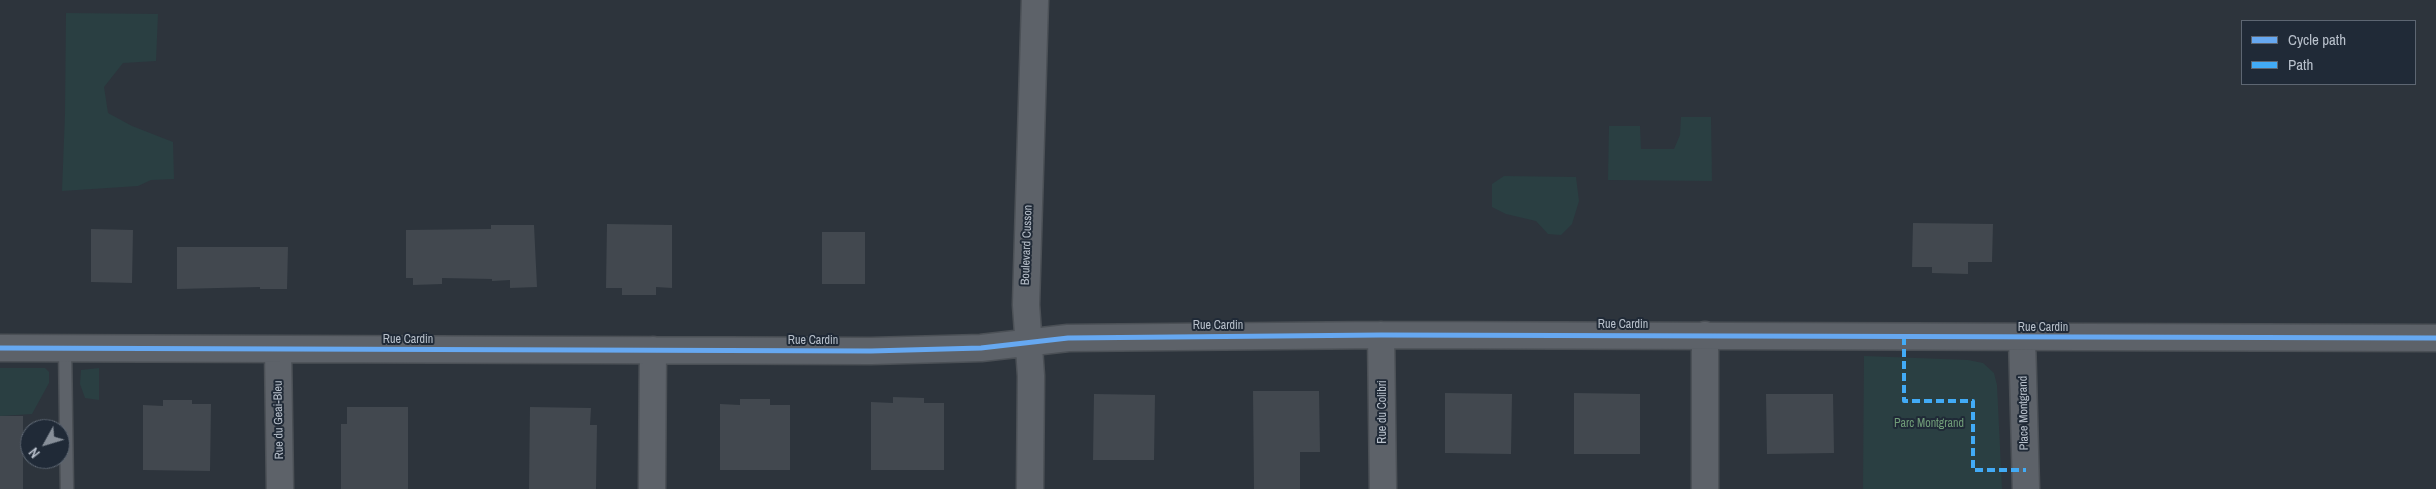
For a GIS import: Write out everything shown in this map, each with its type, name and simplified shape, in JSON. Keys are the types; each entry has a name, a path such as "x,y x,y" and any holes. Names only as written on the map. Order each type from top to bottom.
{"street":[{"name":"Boulevard Cusson","path":"1030,489 1031,376 1026,305 1035,0"},
{"name":"Rue Cardin","path":"0,348 871,351 981,348 1068,338 1381,335 2436,338"},
{"name":"Rue du Colibri","path":"1381,335 1383,489"},
{"path":"1705,336 1705,489"},
{"name":"Place Montgrand","path":"2022,338 2026,489"},
{"name":"Rue du Geai-Bleu","path":"278,350 280,489"},
{"path":"652,489 653,350"}],"lane":[{"path":"65,348 67,489"}],"green space":[{"path":"66,13 158,14 156,61 123,63 104,87 108,113 132,126 173,142 174,179 151,180 138,186 62,191"},
{"path":"1681,117 1711,117 1712,181 1608,180 1609,126 1640,126 1641,149 1674,149 1680,135"},
{"path":"1504,176 1576,177 1579,201 1572,224 1561,235 1548,234 1536,221 1506,214 1492,207 1492,184"},
{"name":"Parc Montgrand","path":"1864,356 1968,360 1983,363 1994,373 1997,385 2002,489 1863,489"},
{"path":"0,368 45,368 49,372 49,383 32,414 0,416"},
{"path":"99,368 99,400 85,398 80,384 81,370"}],"building":[{"path":"1913,223 1993,224 1992,262 1968,262 1968,274 1932,273 1932,267 1912,267"},
{"path":"607,224 672,225 672,288 656,287 656,295 622,295 622,288 606,288"},
{"path":"491,225 534,225 537,287 510,288 510,280 492,281 492,279 442,278 442,284 413,285 413,278 406,278 406,230 491,229"},
{"path":"91,229 133,230 132,283 91,282"},
{"path":"822,232 865,232 865,284 822,284"},
{"path":"177,247 288,247 287,289 260,289 260,287 177,289"},
{"path":"1253,391 1319,391 1320,452 1300,452 1300,489 1254,489"},
{"path":"1445,393 1512,394 1511,454 1445,453"},
{"path":"1574,393 1640,394 1640,454 1574,454"},
{"path":"1094,394 1155,395 1154,460 1093,460"},
{"path":"1766,394 1833,394 1834,453 1767,454"},
{"path":"893,397 924,398 924,403 944,403 944,470 871,470 871,402 893,403"},
{"path":"740,399 770,399 770,405 790,405 790,470 720,470 720,404 740,405"},
{"path":"163,400 192,400 192,404 211,404 210,471 143,470 143,405 163,406"},
{"path":"347,407 408,407 408,489 341,489 341,424 347,424"},
{"path":"530,407 591,408 590,425 597,425 596,489 529,489"},
{"path":"0,416 23,416 23,419 20,419 20,469 23,469 23,489 0,489"}],"marked path":[{"path":"1904,337 1904,401 1973,401 1973,470 2026,470"}],"cycle path":[{"path":"0,348 871,351 981,348 1068,338 1381,335 2436,338"}]}
